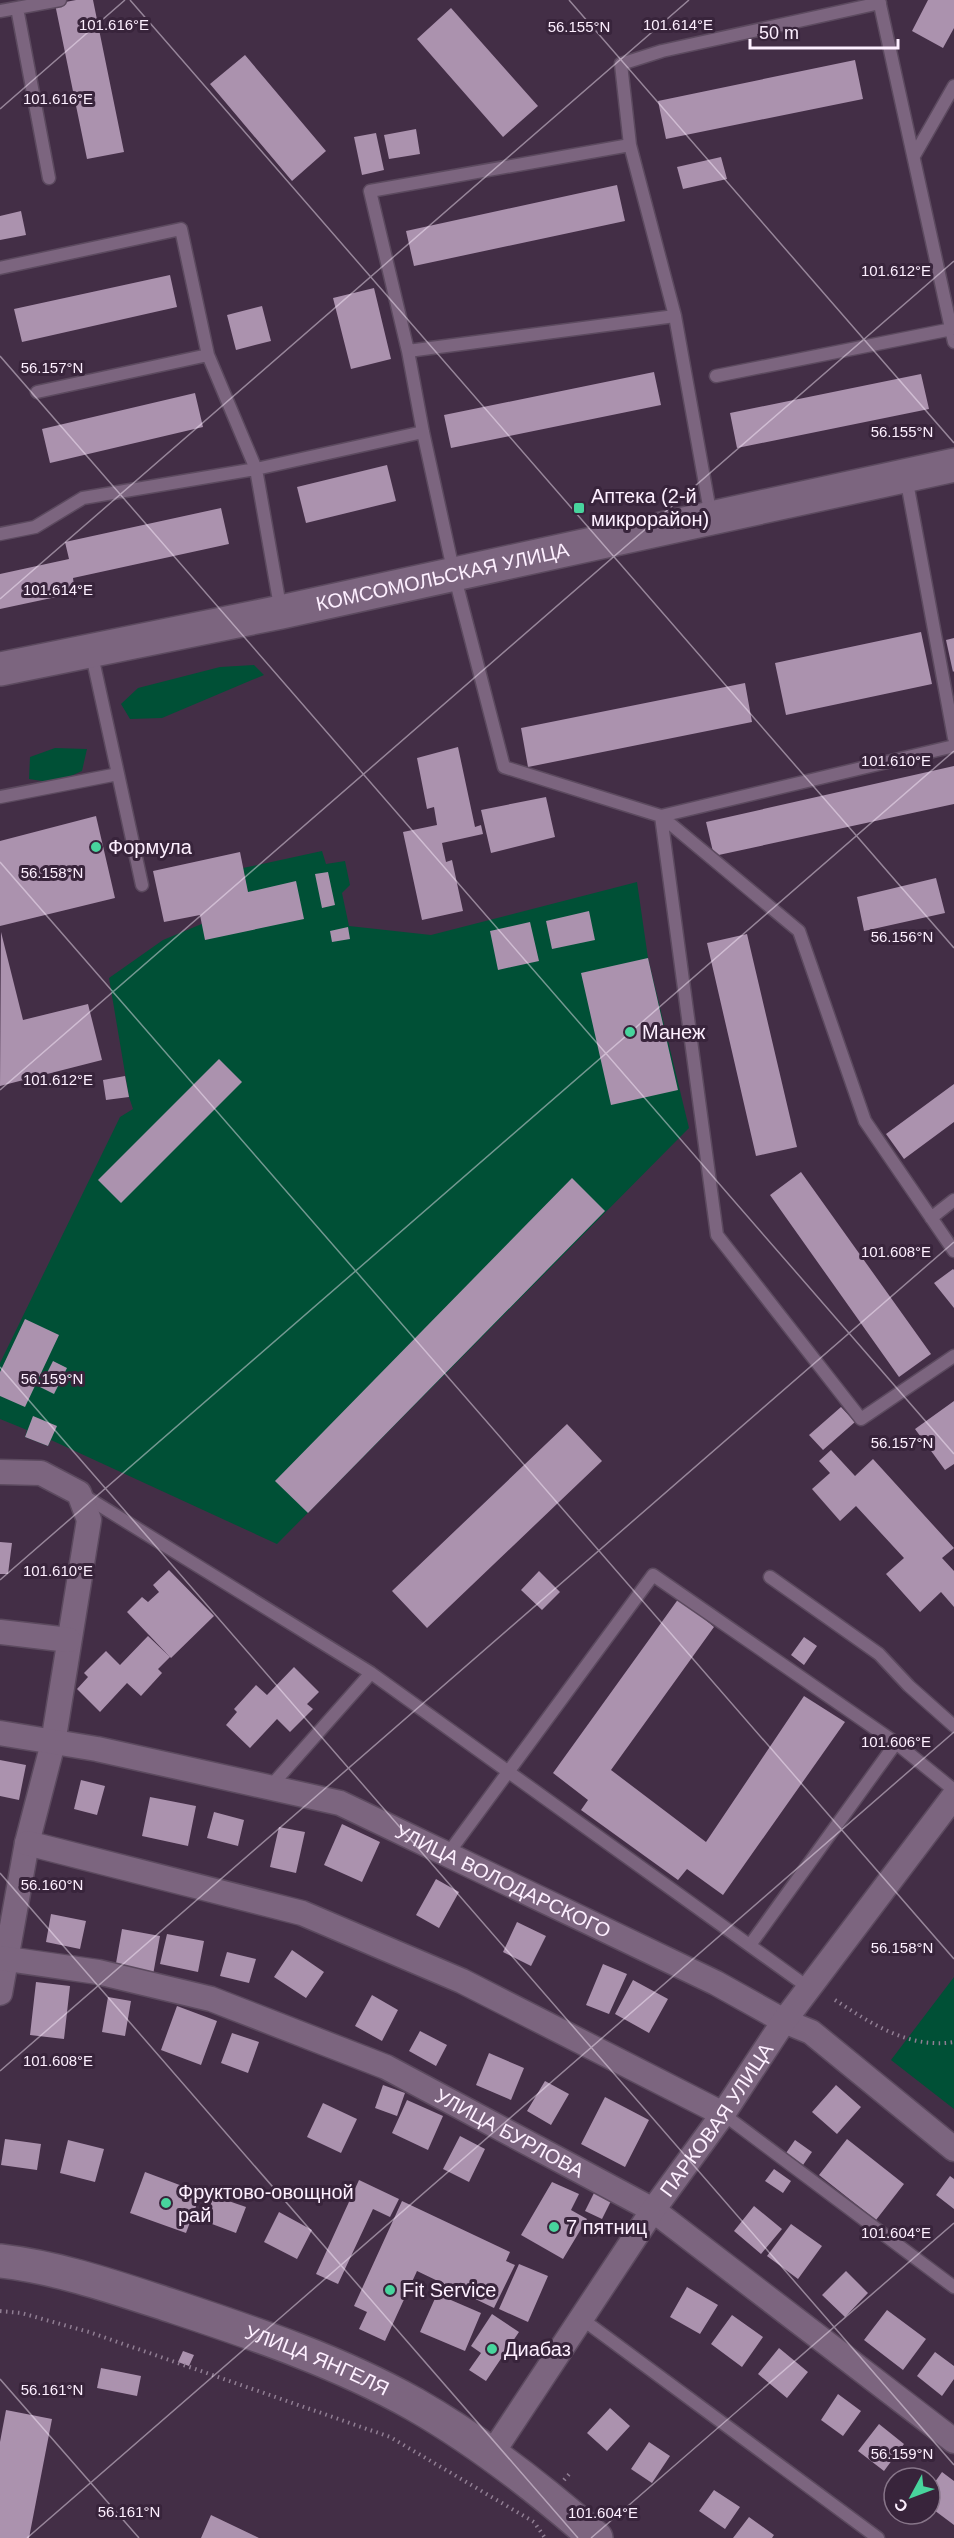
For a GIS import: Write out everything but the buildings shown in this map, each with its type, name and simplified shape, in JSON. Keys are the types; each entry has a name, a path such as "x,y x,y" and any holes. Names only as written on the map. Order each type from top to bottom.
{"main road":[{"name":"КОМСОМОЛЬСКАЯ УЛИЦА","path":"0,669 281,612 954,465"},
{"name":"УЛИЦА ЯНГЕЛЯ","path":"0,2261 62,2271 100,2283 292,2349 355,2376 412,2403 456,2430 550,2497 596,2538"}],"street":[{"path":"0,1993 3,1958 27,1843 53,1743 88,1520 80,1493 41,1473 6,1466"},
{"path":"0,1632 69,1640"},
{"name":"УЛИЦА ВОЛОДАРСКОГО","path":"0,1733 97,1749 340,1803 716,1983 784,2021 811,2032 954,2149"},
{"name":"ПАРКОВАЯ УЛИЦА","path":"491,2455 653,2210 723,2114 784,2021 954,1796"},
{"path":"27,1843 302,1913 462,1981 723,2114"},
{"name":"УЛИЦА БУРЛОВА","path":"3,1958 98,1972 211,1999 386,2067 653,2210 954,2441"}],"lane":[{"path":"0,11 60,0"},
{"path":"711,518 675,316 630,145 621,77 621,64 624,61 879,2 953,326 954,342"},
{"path":"17,8 49,178"},
{"path":"914,156 954,86"},
{"path":"630,145 370,191 408,351 454,574 504,767 661,816 799,931 865,1122 954,1251"},
{"path":"0,268 181,229 208,355 255,469 281,612"},
{"path":"408,351 675,316"},
{"path":"716,376 953,326"},
{"path":"37,392 208,355"},
{"path":"0,534 36,526 83,498 255,469 423,432"},
{"path":"906,477 954,738"},
{"path":"91,650 142,885"},
{"path":"661,816 954,746"},
{"path":"0,797 118,774"},
{"path":"661,816 717,1235 861,1419 954,1356"},
{"path":"931,1218 954,1200"},
{"path":"80,1493 371,1673 809,1989"},
{"path":"447,1855 653,1575 896,1743 954,1790"},
{"path":"770,1577 879,1654 909,1686 954,1726"},
{"path":"270,1787 371,1673"},
{"path":"750,1945 896,1743"},
{"path":"723,2114 954,2287"},
{"path":"582,2319 878,2538"}],"path":[{"path":"835,2000 868,2022 907,2039 921,2043 954,2042"},
{"path":"0,2312 21,2313 89,2332 390,2437 534,2522 544,2538"}],"green space":[{"path":"254,665 264,675 162,718 130,719 121,704 138,688 220,667"},
{"path":"55,748 87,749 82,771 55,783 29,779 30,757"},
{"path":"322,851 326,864 345,861 350,885 342,893 349,926 431,935 637,882 648,958 689,1128 277,1544 51,1440 48,1446 25,1437 27,1430 0,1419 0,1363 120,1117 133,1109 109,978 163,940 250,904 243,868"},
{"path":"954,1977 954,2109 891,2060"}],"place":[{"name":"Аптека (2-й микрорайон)","path":"579,508"},
{"name":"Формула","path":"96,847"},
{"name":"Манеж","path":"630,1032"},
{"name":"Фруктово-овощной рай","path":"166,2203"},
{"name":"7 пятниц","path":"554,2227"},
{"name":"Fit Service","path":"390,2290"},
{"name":"Диабаз","path":"492,2349"}]}
